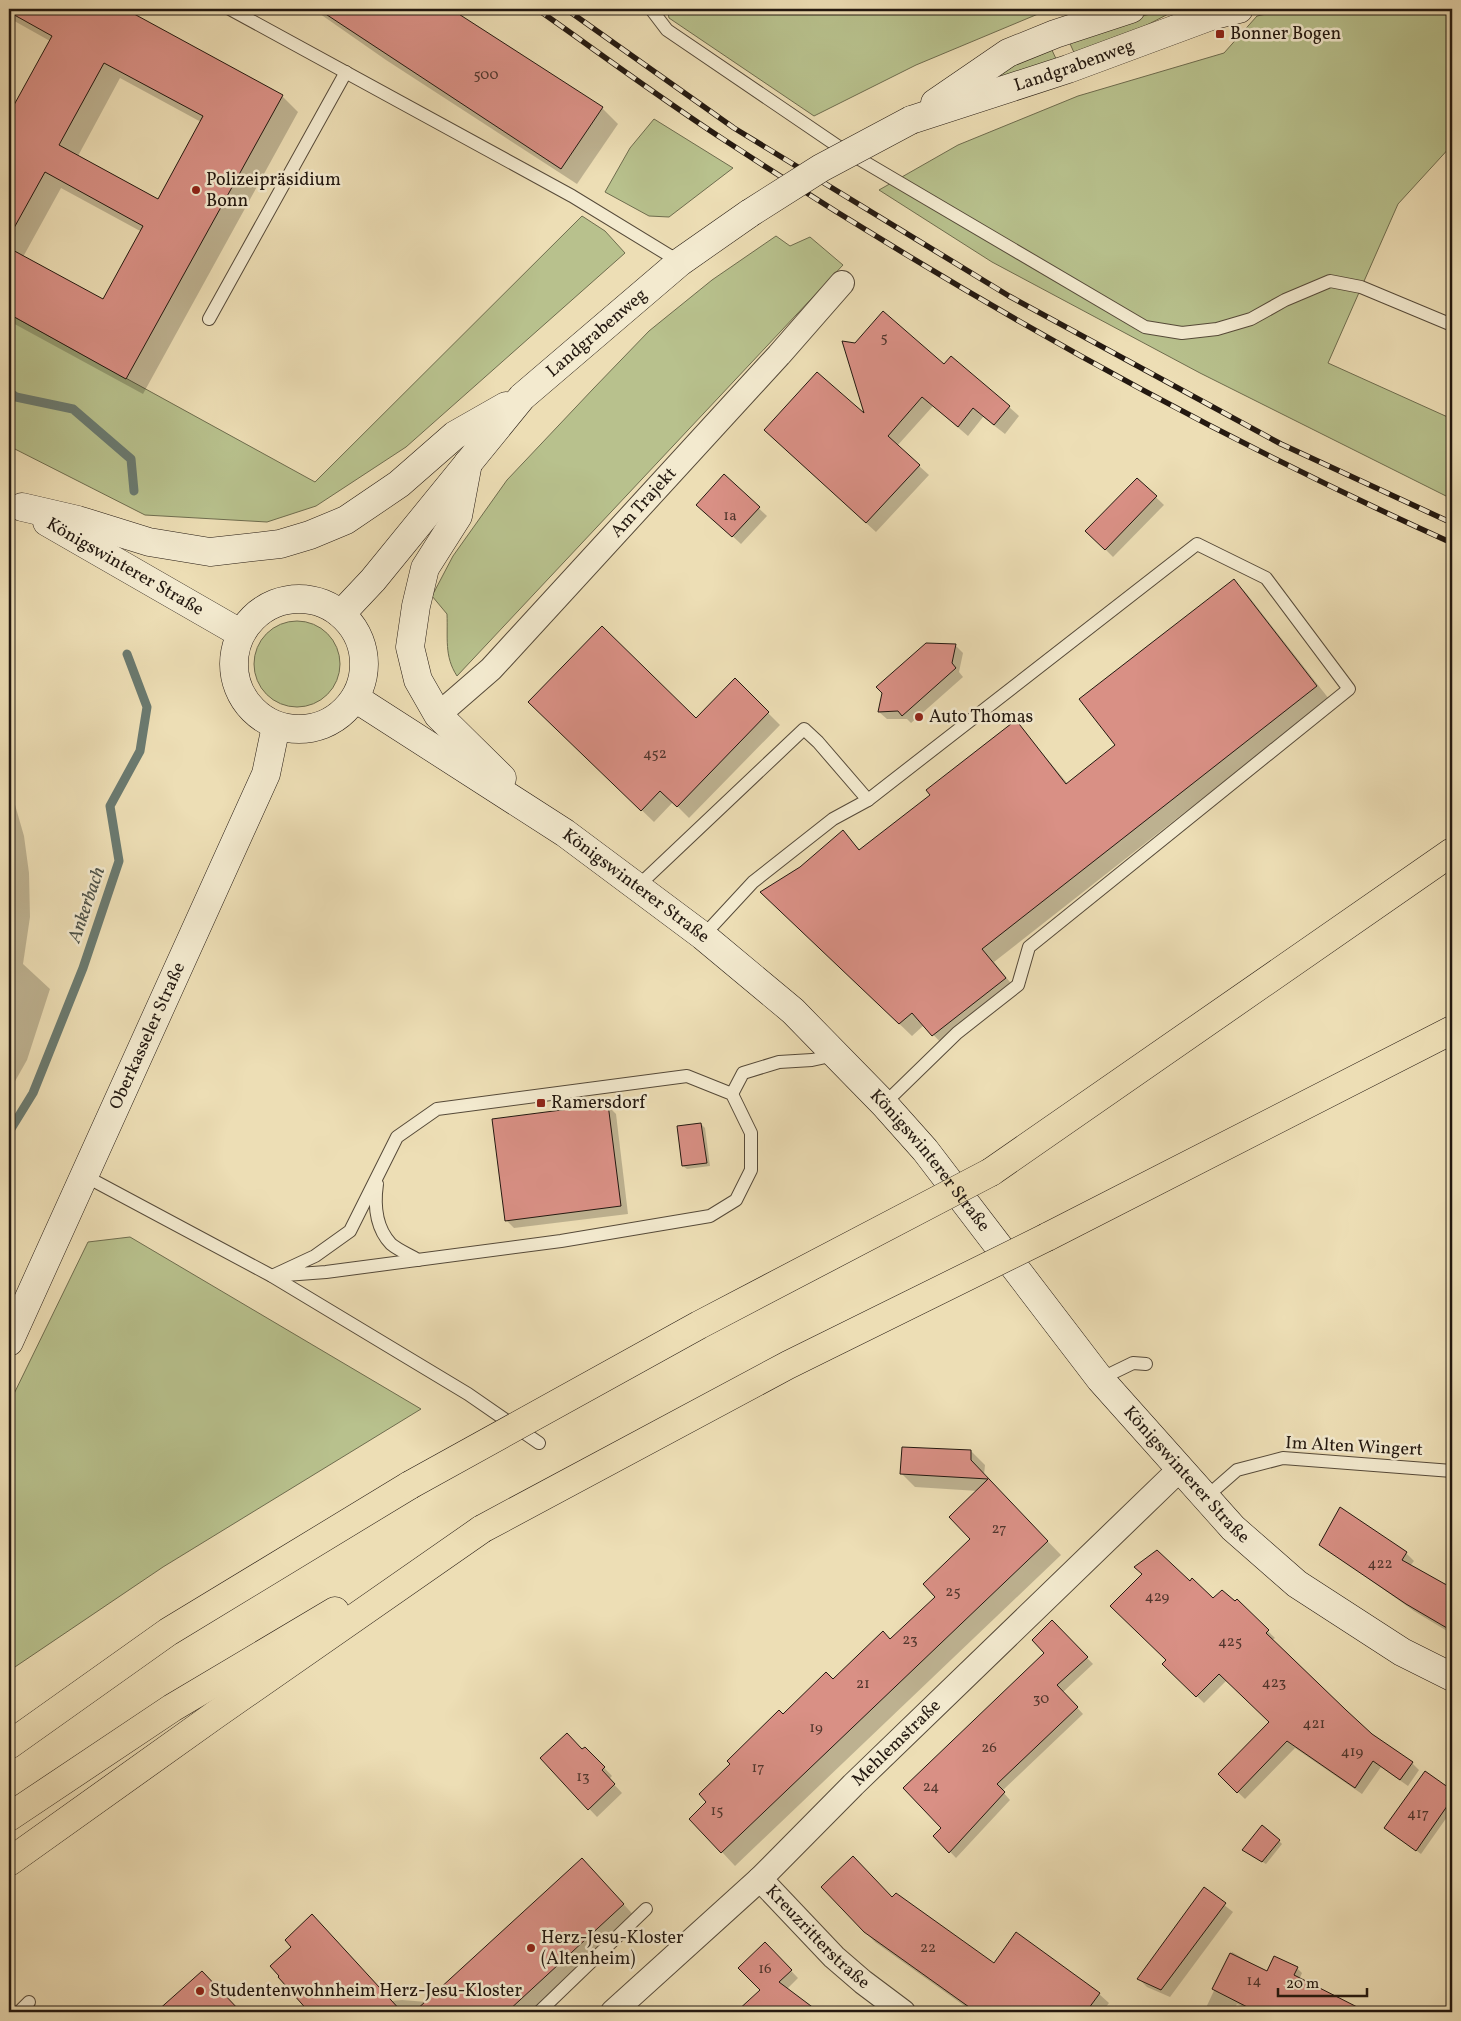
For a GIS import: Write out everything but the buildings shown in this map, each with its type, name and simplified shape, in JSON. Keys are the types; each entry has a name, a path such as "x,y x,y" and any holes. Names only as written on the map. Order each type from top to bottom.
{"highway":[{"path":"9,1745 168,1632 410,1485 699,1325 990,1172 1448,852"},
{"path":"9,1817 172,1708 341,1608 482,1529 788,1365 1048,1237 1452,1030"},
{"path":"9,1862 215,1715 482,1529"}],"main road":[{"name":"Landgrabenweg","path":"341,614 373,580 522,397 680,262 750,213 821,168 911,120 1008,53 1055,34 1131,9"},
{"name":"Landgrabenweg","path":"911,120 1014,87 1211,16 1239,9"},
{"path":"15,504 78,520 149,542 210,552 280,544 310,535 346,520 399,484 456,435 522,397"},
{"path":"469,460 458,516 425,568 416,606 410,648 418,680 438,715 543,817"},
{"name":"Königswinterer Straße","path":"15,504 240,633"},
{"path":"294,598 311,599 327,605 341,614 352,625 364,653 364,668 361,684 355,698 340,714 321,726 298,729 276,726 250,708 241,695 235,680 233,664 240,633 256,614 278,602 294,598"},
{"name":"Königswinterer Straße","path":"355,698 543,817 703,936 793,1011 884,1104 925,1150 1100,1379 1179,1470 1233,1528 1297,1584 1402,1652 1452,1677"},
{"name":"Oberkasseler Straße","path":"9,1342 266,774 276,726"}],"street":[{"name":"Am Trajekt","path":"438,715 491,670 780,356 842,283"},
{"name":"Mehlemstraße","path":"613,2012 760,1879 853,1785 1179,1470"},
{"name":"Kreuzritterstraße","path":"760,1879 834,1956 863,1982 903,2012"}],"lane":[{"path":"230,9 572,196 680,262"},
{"path":"650,9 667,30 839,147 1145,327 1182,334 1218,329 1251,318 1285,300 1330,281 1362,287 1452,325"},
{"path":"209,319 346,72"},
{"path":"703,936 753,882 833,819 868,800 1197,544 1266,578 1349,689 1029,947 1018,986 957,1032 884,1104"},
{"path":"637,887 804,729 818,742 868,800"},
{"path":"732,1094 743,1073 779,1062 812,1060 836,1055"},
{"path":"687,1076 732,1094 750,1133 750,1170 736,1200 710,1216 561,1241 326,1272 272,1276 315,1256 350,1232 378,1173 398,1137 437,1109 687,1076"},
{"path":"378,1173 374,1204 380,1226 392,1244 418,1260"},
{"path":"85,1176 272,1276 468,1394 539,1443"},
{"path":"1100,1379 1132,1363 1146,1364"},
{"name":"Im Alten Wingert","path":"1205,1498 1237,1470 1283,1458 1452,1471"},
{"path":"539,2012 646,1908"},
{"path":"19,2012 29,2002"}],"green space":[{"path":"667,9 1050,9 916,65 814,116 669,18"},
{"path":"1168,9 1178,9 1108,45 1076,57 1067,37"},
{"path":"1289,9 1452,9 1452,145 1398,204 1328,363 1452,419 1452,499 1200,373 992,262 879,190 958,145 1078,96 1224,53 1257,16"},
{"path":"1049,44 1059,65 999,84 994,73"},
{"path":"654,119 733,168 669,217 649,216 605,192 630,148"},
{"path":"582,216 605,231 625,253 406,447 316,506 267,522 145,515 9,446 9,314 315,482"},
{"path":"776,236 790,246 810,237 843,265 457,676 448,654 447,614 432,596 453,556 507,480 649,331 712,280"},
{"path":"297,621 313,624 321,628 333,640 337,648 340,664 337,680 333,688 321,700 313,704 297,707 281,704 273,700 261,688 257,680 254,664 257,648 261,640 273,628 281,624"},
{"path":"130,1237 421,1409 163,1567 9,1671 9,1404 88,1242"}],"waterway":[{"name":"Ankerbach","path":"9,392 16,397 73,409 131,459 134,491"},
{"name":"Ankerbach","path":"9,1132 33,1093 83,968 119,861 110,806 140,751 147,707 127,654"}],"railway":[{"path":"537,9 729,143 816,199 993,306 1174,407 1358,500 1452,543"},
{"path":"566,9 734,128 1009,296 1281,444 1452,523"}],"place":[{"name":"Bonner Bogen","path":"1220,34"},
{"name":"Polizeipräsidium Bonn","path":"196,190"},
{"name":"Auto Thomas","path":"919,717"},
{"name":"Ramersdorf","path":"541,1103"},
{"name":"Herz-Jesu-Kloster (Altenheim)","path":"531,1948"},
{"name":"Studentenwohnheim Herz-Jesu-Kloster","path":"200,1991"}]}
